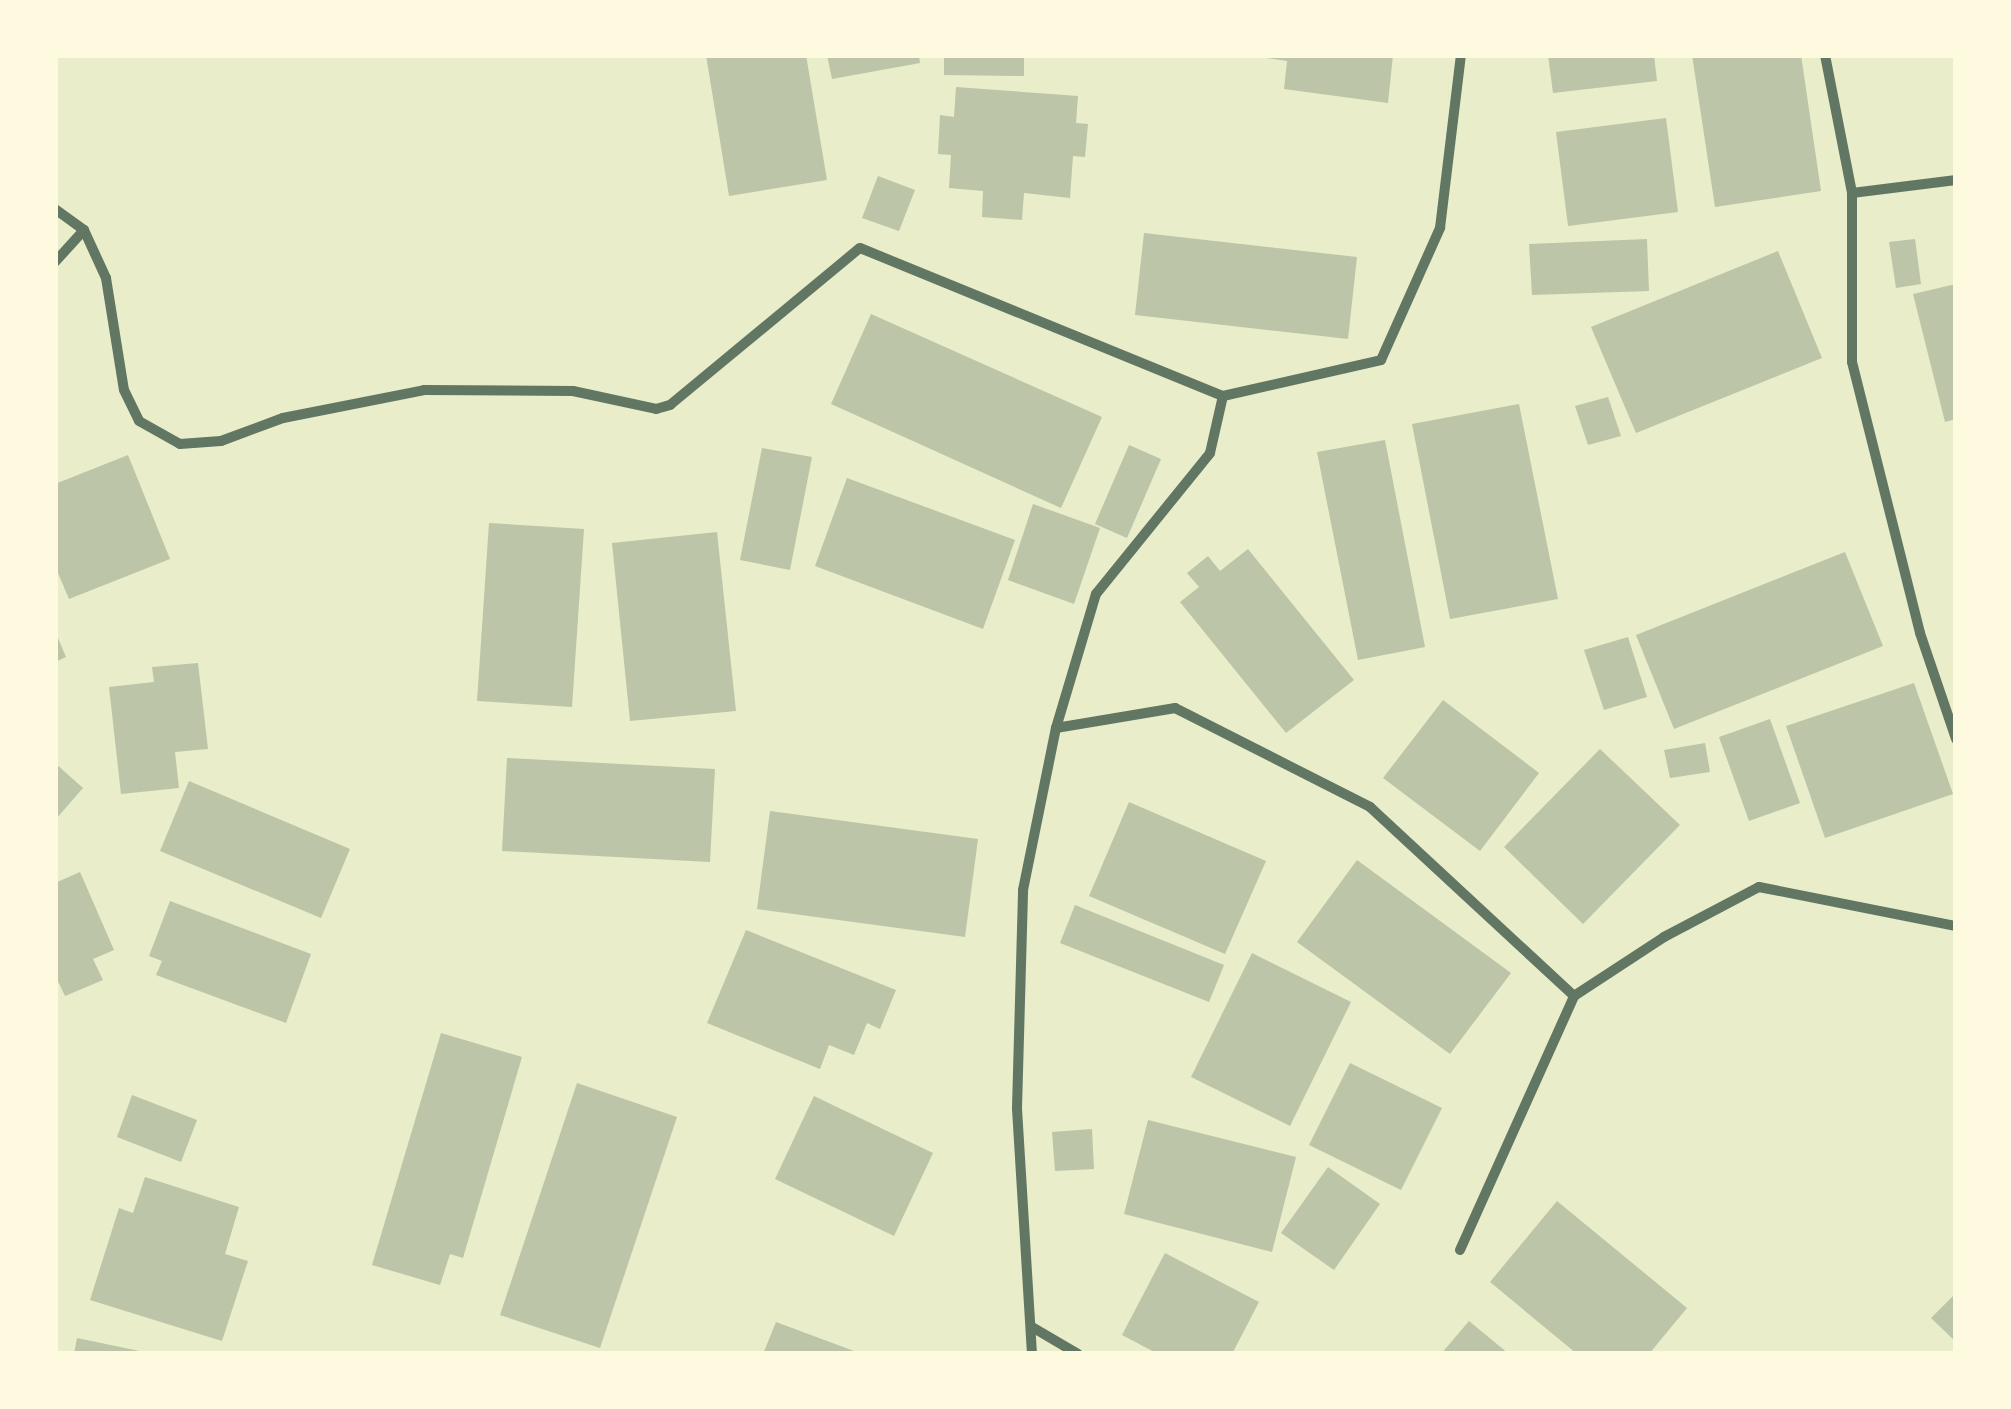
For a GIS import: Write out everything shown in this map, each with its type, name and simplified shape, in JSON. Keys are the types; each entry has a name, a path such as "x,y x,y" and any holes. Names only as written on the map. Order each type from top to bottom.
{"street":[{"path":"55,209 84,230 116,308 124,390 139,421 180,444 221,441 283,418 424,390 573,391 656,408 670,404 860,248 1223,396 1381,360 1440,228 1461,55"},
{"path":"1826,55 1852,193 1852,362 1920,633 1956,739"},
{"path":"1852,193 1956,180"},
{"path":"55,262 84,230"},
{"path":"1032,1354 1017,1108 1023,890 1056,728 1096,594 1210,454 1223,396"},
{"path":"1056,728 1175,708 1370,807 1574,996"},
{"path":"1460,1250 1574,996 1664,936 1759,887 1956,926"},
{"path":"1032,1327 1078,1354"}],"building":[{"path":"706,55 806,55 827,180 729,196"},
{"path":"827,55 919,55 920,63 832,79"},
{"path":"944,55 1024,55 1024,76 944,75"},
{"path":"1393,55 1388,103 1284,89 1287,61 1259,57"},
{"path":"1548,55 1654,55 1657,81 1553,93"},
{"path":"1692,55 1801,55 1821,191 1715,207"},
{"path":"956,87 1078,96 1076,123 1088,124 1085,157 1073,156 1070,198 1024,193 1022,220 982,217 983,191 949,188 951,155 938,154 940,115 954,117"},
{"path":"1666,118 1678,212 1568,226 1556,132"},
{"path":"878,176 915,190 899,231 862,218"},
{"path":"1144,233 1357,257 1348,339 1135,315"},
{"path":"1647,239 1649,291 1532,295 1529,244"},
{"path":"1915,239 1921,284 1896,288 1889,242"},
{"path":"1778,251 1822,358 1636,433 1591,327"},
{"path":"1956,284 1956,419 1945,422 1913,294"},
{"path":"871,314 1102,417 1061,508 831,404"},
{"path":"1608,397 1621,436 1588,445 1575,406"},
{"path":"1519,404 1558,599 1450,619 1412,424"},
{"path":"1385,440 1425,647 1358,660 1317,452"},
{"path":"1129,445 1161,459 1127,538 1095,524"},
{"path":"762,448 812,457 790,570 740,560"},
{"path":"128,455 170,559 69,599 55,566 55,484"},
{"path":"847,478 1015,540 983,629 815,566"},
{"path":"1033,504 1100,528 1074,604 1008,580"},
{"path":"489,523 584,529 572,707 477,701"},
{"path":"717,532 736,711 630,721 612,543"},
{"path":"1248,549 1354,680 1286,733 1180,602 1199,587 1187,573 1208,556 1220,571"},
{"path":"1845,552 1883,646 1674,729 1636,635"},
{"path":"55,631 66,657 55,662"},
{"path":"1628,637 1647,697 1604,710 1584,650"},
{"path":"198,663 208,749 175,752 179,788 121,794 109,687 154,682 152,667"},
{"path":"1914,683 1953,794 1825,838 1786,726"},
{"path":"1443,700 1539,773 1480,851 1383,778"},
{"path":"1770,719 1800,803 1749,821 1719,737"},
{"path":"1705,743 1710,772 1670,778 1664,750"},
{"path":"1600,749 1680,825 1583,924 1504,847"},
{"path":"507,758 715,769 710,862 502,851"},
{"path":"55,763 83,788 55,820"},
{"path":"189,781 350,849 321,918 160,851"},
{"path":"1129,802 1266,861 1225,954 1089,896"},
{"path":"770,811 978,839 965,937 757,909"},
{"path":"1357,860 1511,973 1450,1054 1297,942"},
{"path":"80,872 114,950 93,959 103,980 65,996 55,975 55,883"},
{"path":"170,901 311,954 286,1023 156,975 162,961 149,956"},
{"path":"1075,905 1224,965 1209,1002 1060,943"},
{"path":"746,930 896,990 880,1029 867,1023 854,1055 829,1045 820,1069 707,1023"},
{"path":"1252,953 1351,1002 1290,1126 1191,1077"},
{"path":"441,1033 522,1057 463,1258 450,1254 440,1285 372,1265"},
{"path":"1350,1063 1442,1108 1401,1190 1309,1145"},
{"path":"577,1083 677,1117 600,1348 500,1315"},
{"path":"132,1095 197,1120 181,1162 117,1137"},
{"path":"814,1096 933,1153 894,1236 775,1179"},
{"path":"1148,1120 1296,1157 1272,1252 1124,1214"},
{"path":"1092,1129 1094,1169 1055,1171 1052,1132"},
{"path":"1328,1167 1380,1204 1334,1270 1281,1233"},
{"path":"145,1177 239,1207 225,1254 248,1261 222,1341 90,1300 119,1208 133,1213"},
{"path":"1557,1201 1687,1308 1649,1354 1577,1354 1490,1282"},
{"path":"1165,1253 1259,1302 1232,1354 1158,1354 1122,1335"},
{"path":"1956,1293 1956,1342 1931,1318"},
{"path":"1469,1321 1509,1354 1441,1354"},
{"path":"776,1322 862,1354 763,1354"},
{"path":"77,1338 144,1352 144,1354 74,1354"}]}
